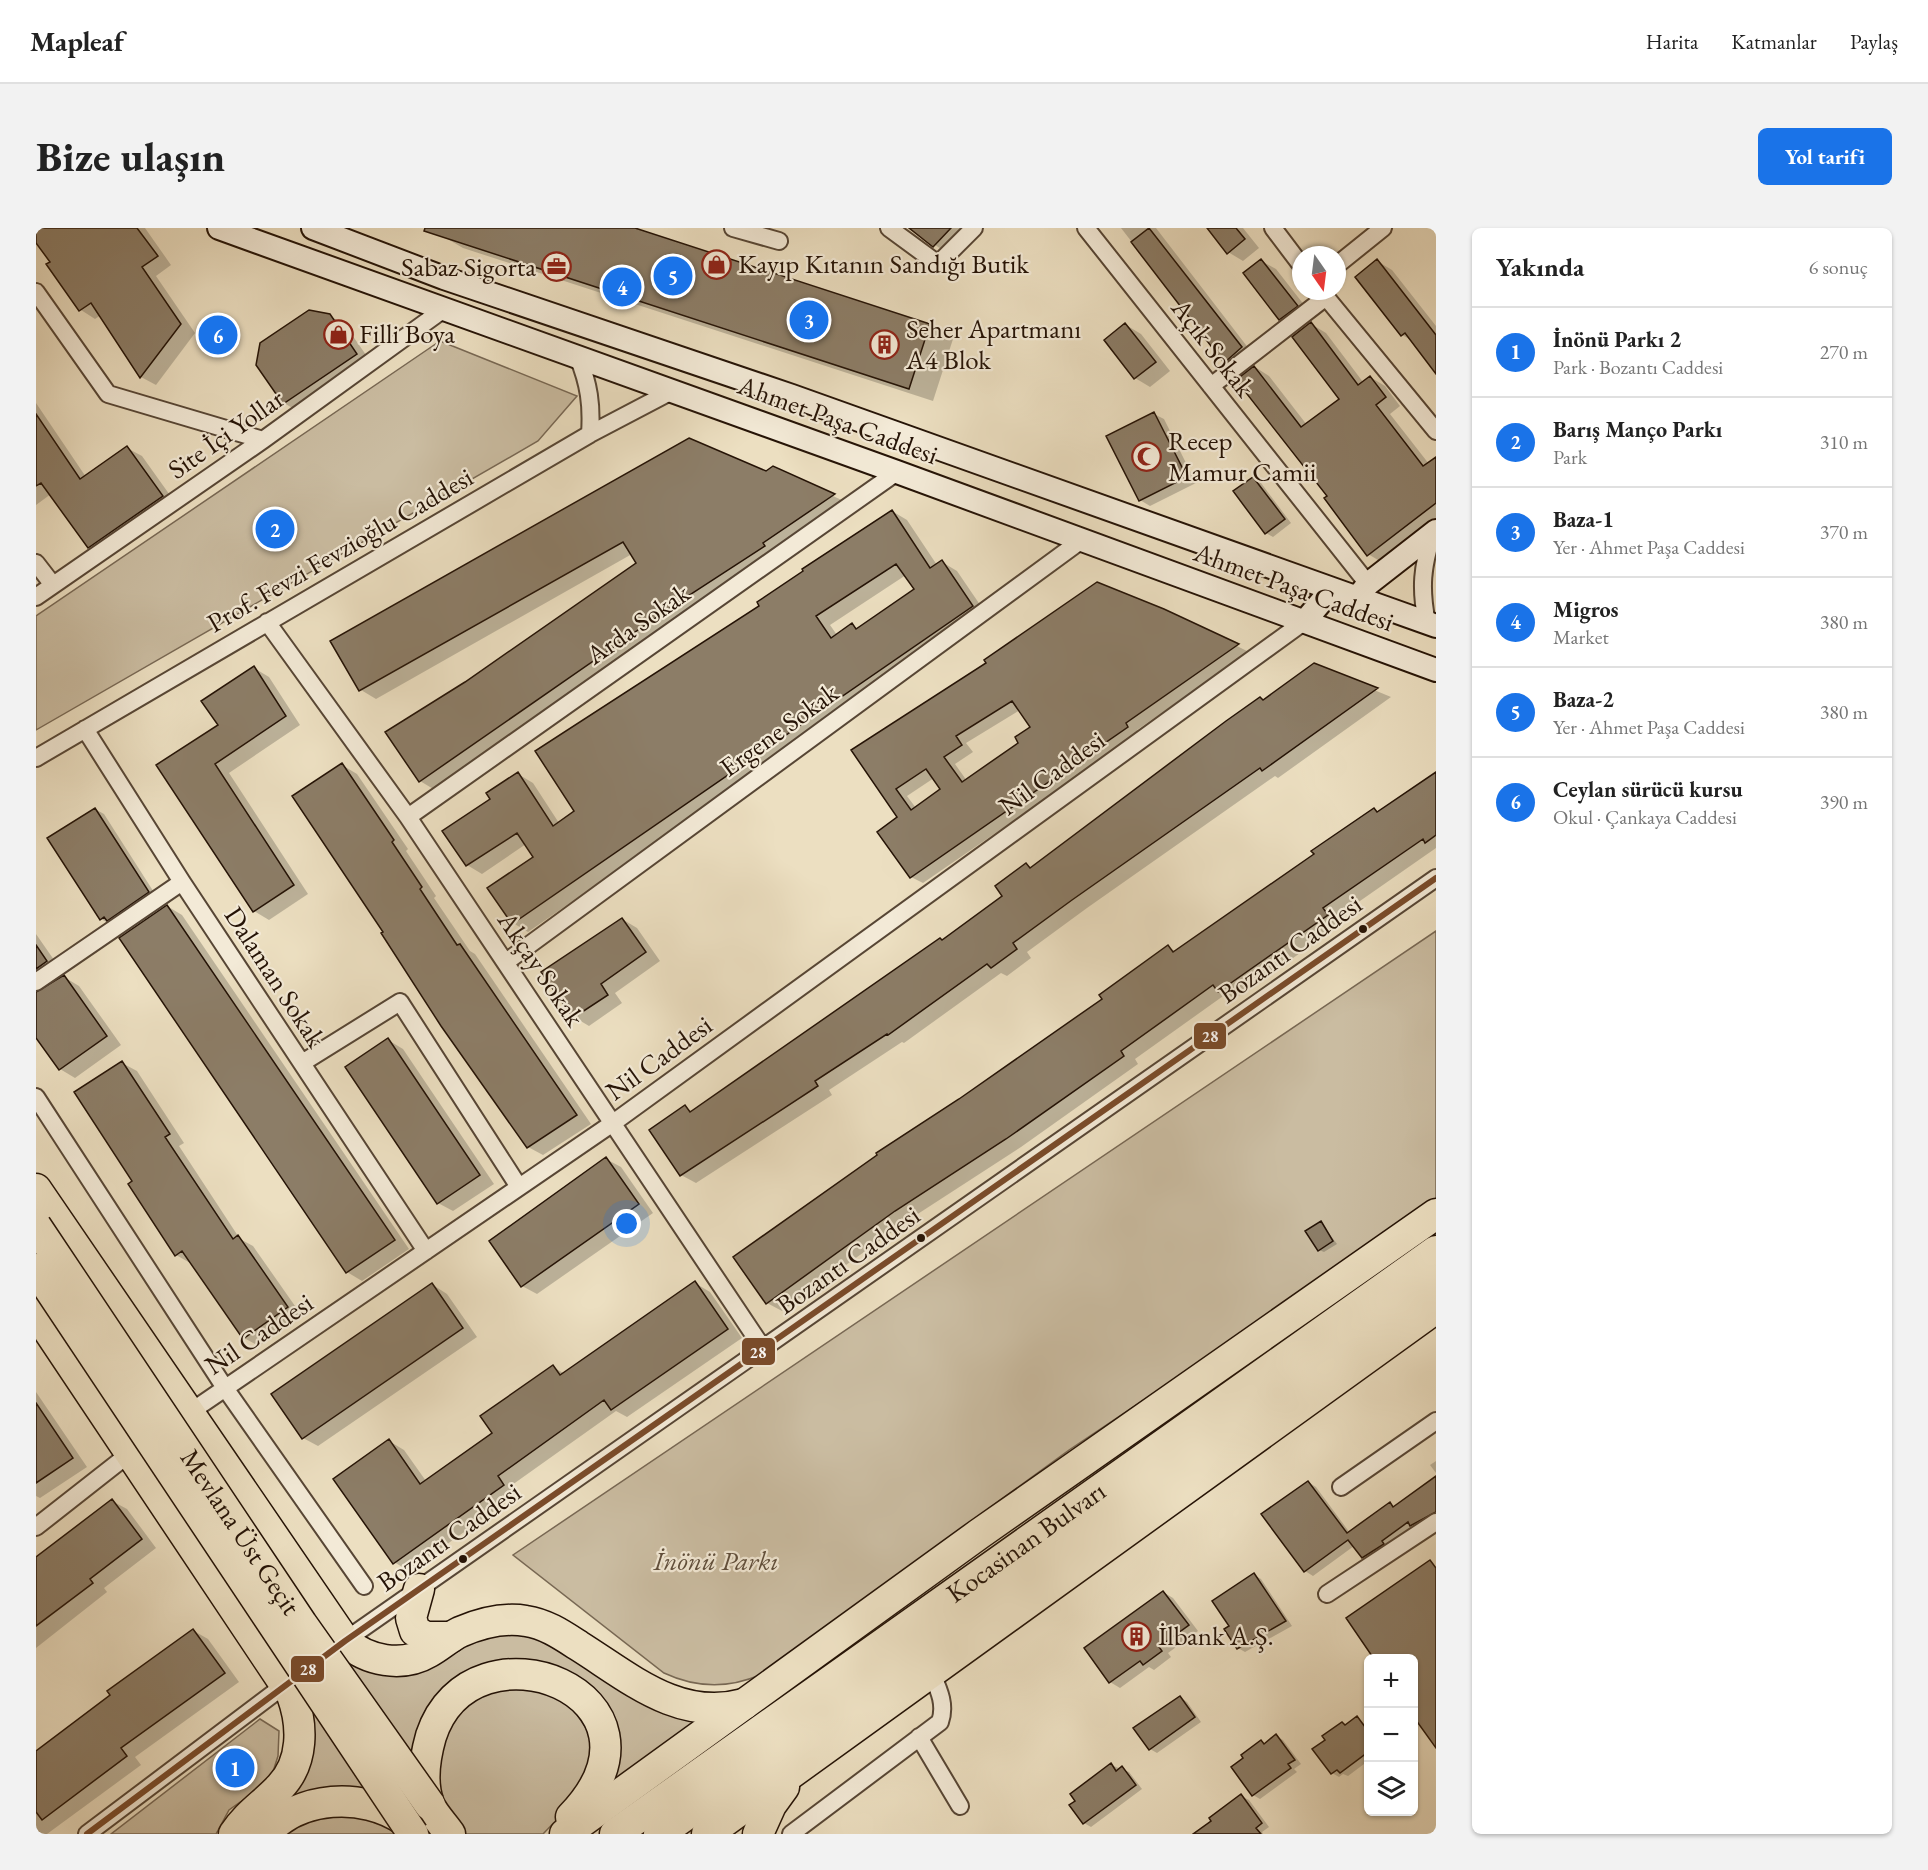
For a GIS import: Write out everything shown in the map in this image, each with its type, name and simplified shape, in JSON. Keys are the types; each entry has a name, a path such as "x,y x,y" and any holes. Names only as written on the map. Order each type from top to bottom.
{"highway":[{"path":"36,1189 345,1641 370,1657 393,1660 423,1655 451,1637 487,1622 529,1622 553,1629 671,1702 702,1709 718,1709 750,1702"},
{"path":"565,1834 979,1534 1436,1214"},
{"name":"Mevlana Üst Geçit","path":"36,1226 302,1624 450,1834"},
{"name":"Kocasinan Bulvarı","path":"659,1834 1114,1496 1436,1251"},
{"name":"Mevlana Üst Geçit","path":"36,1269 408,1827"},
{"name":"Kocasinan Bulvarı","path":"615,1834 1436,1280"},
{"path":"707,1834 932,1674 1436,1308"},
{"path":"36,1312 286,1684 300,1731 296,1758 279,1788 252,1810 234,1834"},
{"path":"1114,1496 1295,1313"},
{"path":"83,1383 101,1398 118,1402 132,1399 140,1393 146,1378 140,1340"},
{"path":"1114,1496 1341,1378"},
{"path":"238,1612 255,1626 274,1633 286,1630 298,1621 303,1608 305,1593 298,1573"},
{"path":"419,1589 411,1618 415,1631 426,1637 451,1637"},
{"path":"430,1805 425,1774 428,1745 438,1721 451,1703 471,1688 492,1678 526,1674 552,1679 572,1688 586,1700 600,1724 604,1746 601,1772 593,1792 554,1834"},
{"path":"758,1834 776,1798 802,1767"},
{"path":"265,1834 280,1820 300,1811 342,1801 370,1803 408,1827"}],"street":[{"name":"Ahmet Paşa Caddesi","path":"219,228 1083,539 1436,670"},
{"name":"Ahmet Paşa Caddesi","path":"313,228 444,278 814,404 1332,589 1363,591 1431,625"},
{"path":"733,228 778,241"},
{"path":"889,228 938,264 974,228"},
{"name":"Açık Sokak","path":"1086,228 1210,386 1363,591"},
{"path":"1273,228 1292,253"},
{"path":"1346,258 1383,228"},
{"path":"38,299 108,394 263,440"},
{"path":"1210,386 1316,300"},
{"path":"1328,300 1436,431"},
{"name":"Site İçi Yollar","path":"36,597 263,440 444,309"},
{"path":"578,357 588,381 592,407 590,434"},
{"name":"Prof. Fevzi Fevzioğlu Caddesi","path":"36,758 590,434 672,391"},
{"name":"Arda Sokak","path":"408,817 897,472"},
{"path":"1363,591 1435,532"},
{"path":"1431,625 1422,598 1423,566 1435,532"},
{"name":"Ergene Sokak","path":"506,962 1083,539"},
{"path":"36,563 53,585"},
{"path":"1305,621 1332,589"},
{"name":"Nil Caddesi","path":"36,1527 130,1453 613,1123 1305,621"},
{"name":"Akçay Sokak","path":"267,622 408,817 764,1350"},
{"name":"Dalaman Sokak","path":"85,729 182,882 426,1251"},
{"name":"Bozantı Caddesi","path":"87,1834 345,1641 1436,878"},
{"path":"36,982 182,882"},
{"path":"302,1063 400,1002 519,1187"},
{"path":"36,1097 225,1388 364,1586"},
{"path":"1341,1487 1436,1421"},
{"path":"1327,1594 1436,1522"},
{"path":"791,1834 940,1722 943,1715 942,1696 932,1674"},
{"path":"919,1737 960,1806"}],"green space":[{"path":"440,341 577,396 538,441 36,730 36,616"},
{"name":"İnönü Parkı","path":"1436,931 1436,1204 1069,1450 760,1675 736,1683 712,1685 688,1682 664,1673 513,1555"},
{"path":"506,1629 549,1636 702,1723 616,1782 617,1738 565,1696 593,1739 589,1786 543,1834 243,1834 287,1791 305,1702 344,1653 377,1667"},
{"path":"260,1719 279,1731 278,1756 270,1781 229,1810 216,1834 111,1834"}],"building":[{"path":"36,228 137,228 158,256 142,267 181,324 140,378 91,303 79,311 46,264 50,262 36,243"},
{"path":"425,228 635,228 930,324 909,389 424,231"},
{"path":"909,228 951,228 933,247"},
{"path":"1149,228 1242,347 1224,363 1131,242"},
{"path":"1207,228 1236,228 1245,239 1227,254"},
{"path":"1261,259 1298,306 1279,320 1243,273"},
{"path":"1377,259 1436,335 1436,374 1405,333 1401,336 1355,277"},
{"path":"309,310 330,314 357,354 283,404 256,365 260,343"},
{"path":"1311,322 1358,385 1370,376 1386,397 1376,405 1423,466 1436,457 1436,503 1367,556 1324,498 1327,496 1236,380 1254,366 1301,427 1339,399 1292,337"},
{"path":"1125,323 1156,362 1134,379 1104,340"},
{"name":"Recep Mamur Camii","path":"1154,412 1187,477 1139,501 1106,436"},
{"path":"36,414 80,479 127,446 163,496 88,548 41,483 36,486"},
{"path":"689,438 766,471 773,466 835,494 763,543 765,546 674,605 419,782 385,732 465,682 636,563 623,542 359,691 330,641"},
{"path":"1253,477 1285,519 1265,534 1233,491"},
{"path":"892,510 930,568 942,560 973,606 512,924 487,888 533,857 517,833 466,866 442,831 490,799 486,793 518,772 553,826 574,811 535,751 759,606 757,602 803,571 802,569","holes":["896,564 914,589 856,629 852,623 831,638 816,616"]},
{"path":"1097,582 1164,609 1239,644 1126,723 1128,727 910,878 877,832 897,817 851,750 986,663 984,660","holes":["1012,701 1030,727 1015,737 1018,743 962,782 944,757 962,745 956,736","926,769 940,789 911,810 896,789"]},
{"path":"1314,663 1378,688 1262,771 1260,768 1072,900 1013,943 1017,949 991,968 987,964 888,1035 815,1081 818,1086 680,1176 649,1130 685,1105 690,1112 940,938 942,940 1002,896 995,886 1026,863 1030,868 1226,721 1260,697 1263,700"},
{"path":"254,666 286,716 215,764 294,885 253,912 156,765 218,725 201,701"},
{"path":"342,763 394,840 392,842 422,887 420,889 457,945 460,944 577,1115 527,1148 441,1026 381,933 383,932 292,796"},
{"path":"1436,772 1436,835 1425,843 1423,839 1323,908 1328,915 1218,992 1213,985 1121,1051 1124,1056 1006,1139 895,1211 766,1304 733,1257 877,1155 876,1153 959,1099 1102,999 1099,995 1168,945 1173,952 1314,854 1311,851 1374,808 1377,812"},
{"path":"95,808 149,892 107,921 104,917 100,920 47,838"},
{"path":"167,905 395,1240 346,1273 119,938"},
{"path":"622,918 646,952 601,984 608,995 573,1018 541,972"},
{"path":"36,945 47,961 36,969"},
{"path":"64,975 107,1036 59,1070 36,1038 36,992"},
{"path":"388,1038 480,1175 437,1204 345,1067"},
{"path":"122,1061 170,1134 165,1137 233,1239 238,1235 288,1307 243,1339 182,1251 175,1256 128,1184 132,1181 74,1092"},
{"path":"606,1157 639,1204 521,1287 489,1241"},
{"path":"1321,1221 1333,1241 1318,1251 1305,1231"},
{"path":"695,1281 728,1329 611,1410 604,1400 498,1476 504,1485 393,1564 333,1479 389,1439 420,1484 492,1433 480,1416 553,1365 560,1375"},
{"path":"432,1283 463,1328 302,1439 271,1394"},
{"path":"36,1403 73,1458 36,1483"},
{"path":"1436,1476 1436,1512 1410,1526 1408,1522 1382,1541 1384,1544 1362,1558 1348,1540 1304,1572 1261,1514 1308,1481 1347,1533 1390,1502 1393,1507"},
{"path":"112,1499 142,1539 90,1579 93,1583 36,1626 36,1557"},
{"path":"1430,1560 1436,1568 1436,1748 1418,1723 1418,1654 1371,1654 1346,1618"},
{"path":"1254,1573 1286,1621 1237,1649 1224,1629 1229,1626 1212,1601"},
{"name":"İlbank A.Ş.","path":"1163,1591 1189,1625 1159,1647 1162,1651 1143,1665 1140,1661 1109,1683 1084,1648"},
{"path":"193,1629 225,1673 121,1748 127,1756 42,1820 36,1812 36,1751 110,1695 107,1691"},
{"path":"1180,1696 1195,1717 1149,1750 1133,1728"},
{"path":"1357,1716 1364,1726 1364,1755 1340,1773 1337,1770 1331,1774 1312,1749 1325,1740 1322,1736 1342,1722 1345,1725"},
{"path":"1276,1734 1295,1760 1288,1764 1291,1768 1252,1796 1231,1767 1243,1758 1241,1755 1261,1740 1264,1744"},
{"path":"1111,1763 1116,1771 1122,1766 1136,1785 1083,1824 1069,1805 1075,1801 1070,1794"},
{"path":"1241,1794 1262,1823 1256,1828 1261,1834 1193,1834 1211,1821 1209,1818"}],"transit line":[{"name":"28","path":"87,1834 345,1641 1436,878"}],"place":[{"name":"Kayıp Kıtanın Sandığı Butik","path":"717,264"},
{"name":"Sabaz Sigorta","path":"557,267"},
{"name":"Baza-2","path":"673,276"},
{"name":"Migros","path":"622,287"},
{"name":"Baza-1","path":"809,320"},
{"name":"Filli Boya","path":"338,334"},
{"name":"Ceylan sürücü kursu","path":"218,335"},
{"name":"Seher Apartmanı A4 Blok","path":"885,345"},
{"name":"Recep Mamur Camii","path":"1147,457"},
{"name":"Barış Manço Parkı","path":"275,529"},
{"name":"İlbank A.Ş.","path":"1137,1636"},
{"name":"İnönü Parkı 2","path":"235,1768"}]}
